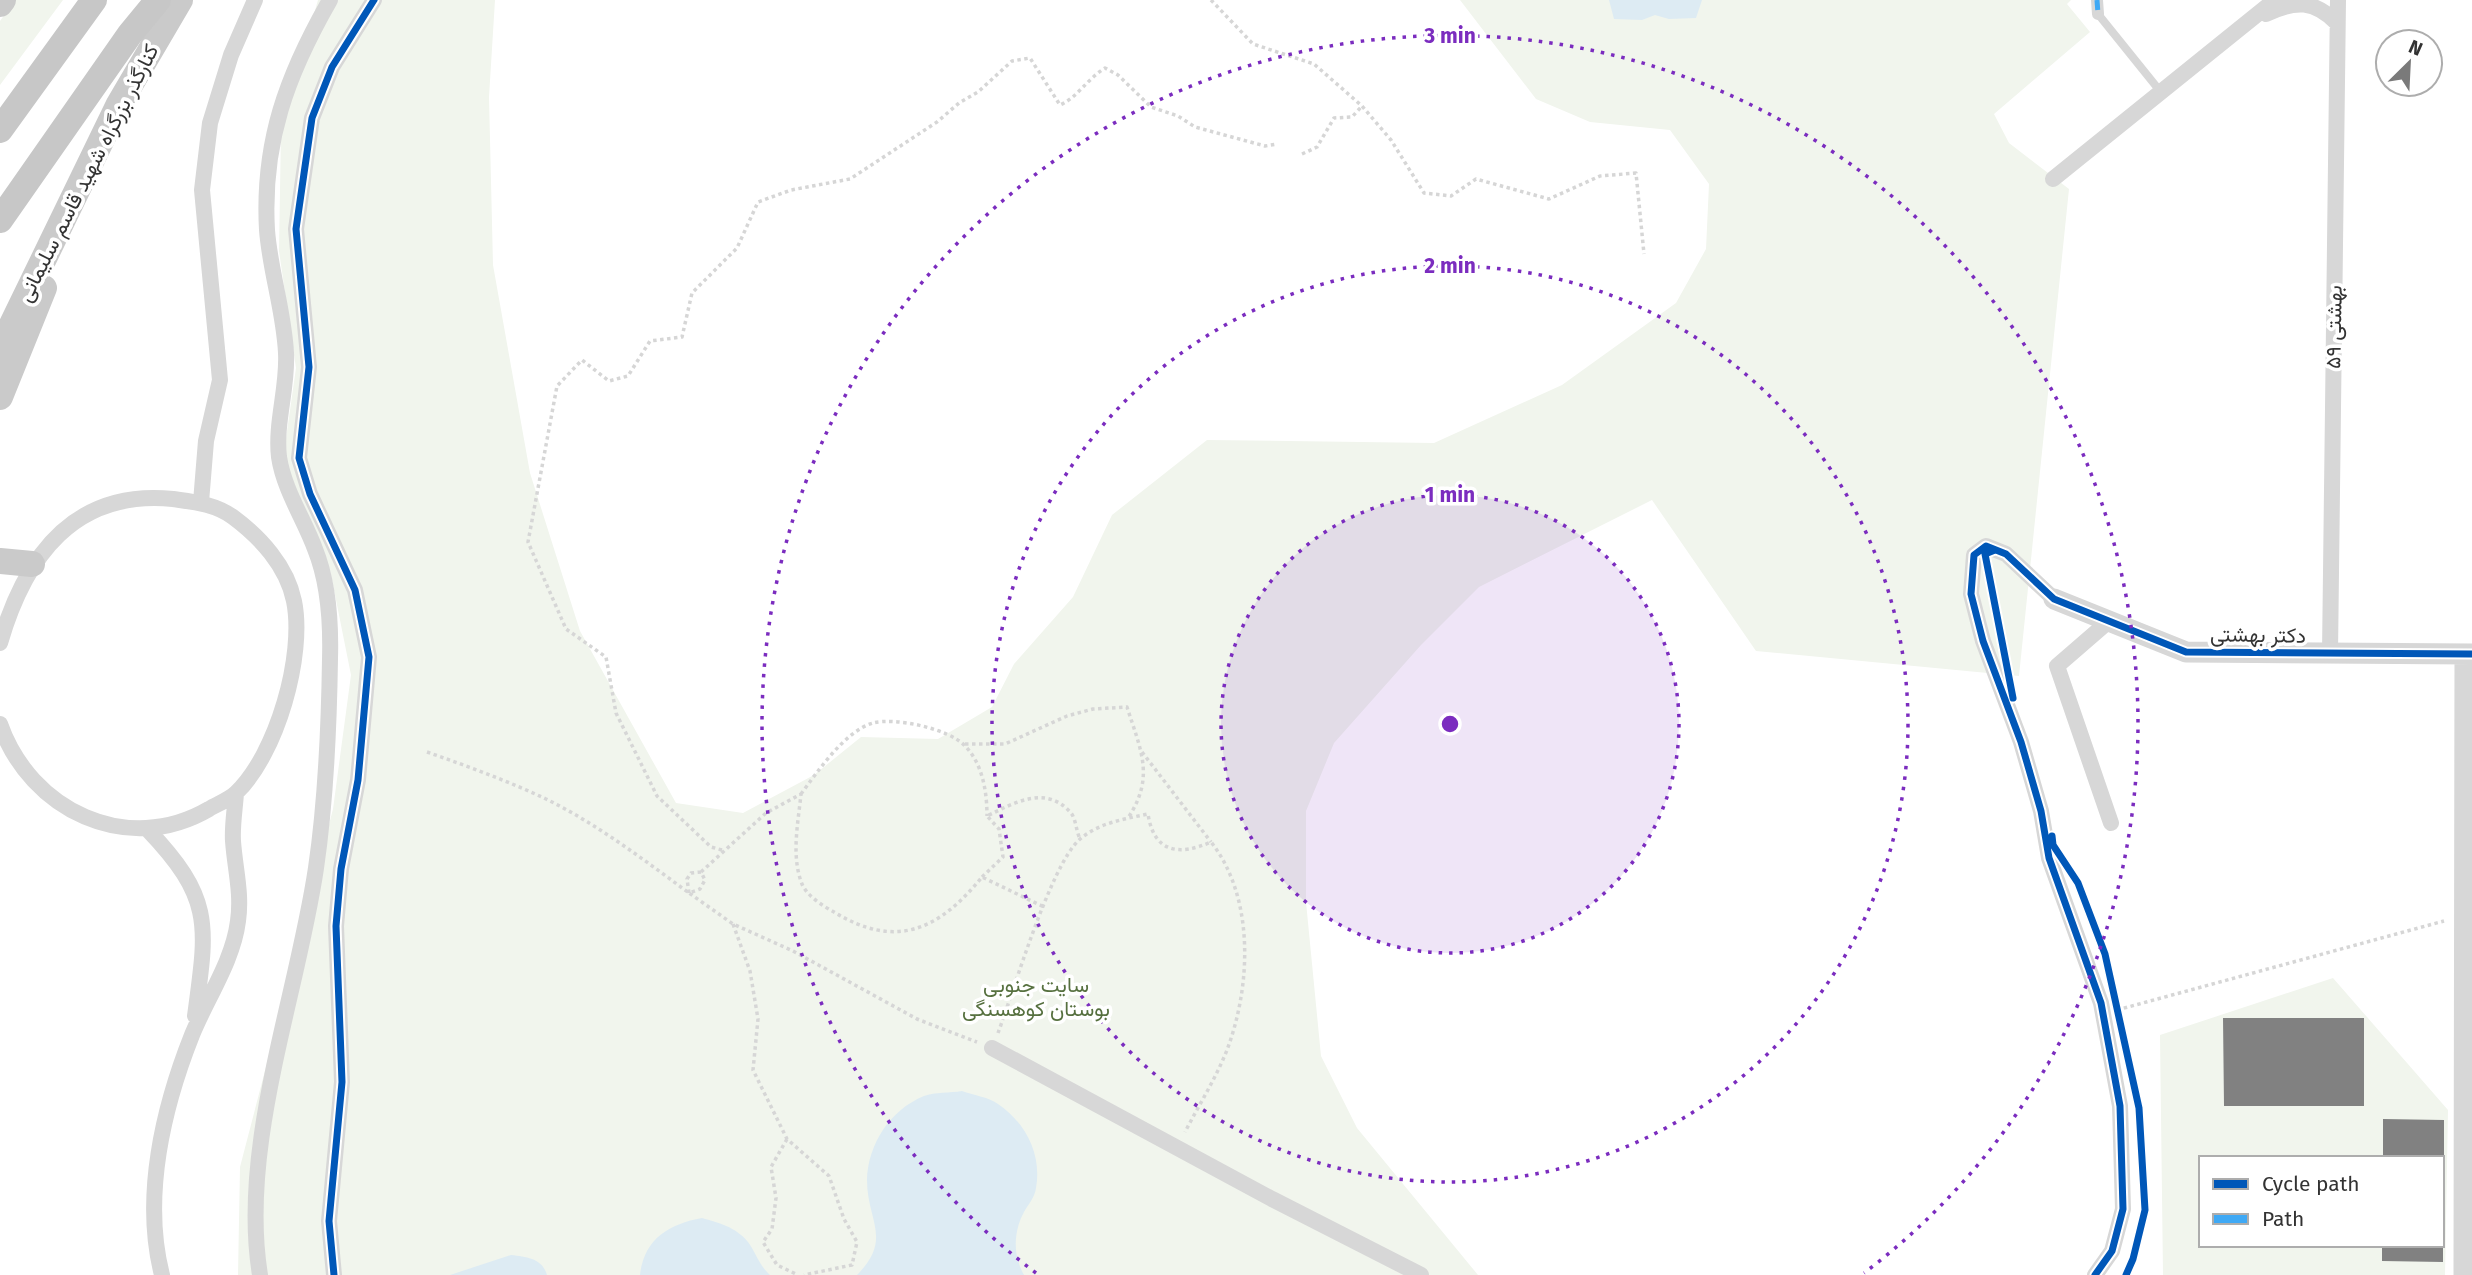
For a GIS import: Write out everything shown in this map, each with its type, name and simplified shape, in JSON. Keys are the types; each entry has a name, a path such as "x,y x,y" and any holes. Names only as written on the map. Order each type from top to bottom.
{"highway":[{"path":"0,130 94,0"},
{"path":"0,220 130,34 158,0"}],"main road":[{"name":"کنارگذر بزرگراه شهید قاسم سلیمانی","path":"0,349 118,104 180,0"},
{"path":"0,397 31,324 80,181"},
{"path":"0,561 32,564"}],"street":[{"path":"201,502 206,441 220,380 201,190 210,123 231,55 255,0"},
{"path":"260,1275 254,1238 258,1160 316,867 330,656 326,589 317,551 291,497 279,457 280,415 287,368 285,325 267,231 268,167 278,109 300,52 330,0"},
{"path":"334,1275 329,1221 342,1082 337,926 341,869 358,780 369,657 355,590 310,494 299,458 309,367 296,229 312,118 332,67 374,0"},
{"path":"2097,0 2098,15"},
{"path":"2053,179 2275,0"},
{"name":"بهشتی ۵۹","path":"2330,654 2338,0"},
{"path":"2236,30 2292,1 2318,5 2337,23"},
{"path":"0,643 11,605 32,564 59,534 92,511 124,501 151,497 201,502 228,514 256,534 276,561 294,600 296,656 283,712 259,761 236,793 196,817 148,830 109,824 74,812 46,795 24,770 0,724"},
{"path":"2054,599 2006,554 1986,546 1974,555 1971,594 1983,642 2024,753 2041,811 2049,859 2101,1003 2120,1106 2123,1209 2112,1251 2095,1275"},
{"name":"دکتر بهشتی","path":"2054,599 2186,652 2469,654"},
{"path":"2109,621 2057,666 2111,823"},
{"path":"2464,1275 2463,915 2469,654"},
{"path":"162,1275 155,1246 157,1166 169,1100 192,1035 231,947 238,922 240,878 233,841 236,793"},
{"path":"148,830 178,862 197,895 205,945 192,1035"},
{"path":"992,1048 1422,1275"}],"lane":[{"path":"2098,15 2160,91"}],"path":[{"path":"1211,0 1253,44 1314,64 1362,106 1391,140 1424,193 1451,196 1476,179 1549,199 1600,176 1636,173 1644,254"},
{"path":"722,850 711,847 657,796 615,713 606,657 566,629 528,542 557,386 582,360 609,381 628,376 650,341 682,337 692,293 737,248 758,202 791,190 850,179 937,122 959,103 978,92 1012,61 1030,58 1060,105 1072,99 1087,79 1105,68 1118,75 1151,107 1178,116 1195,127 1265,146 1277,144"},
{"path":"1303,154 1317,147 1334,118 1352,117 1362,106"},
{"path":"690,893 687,879 691,873 701,872 722,850 766,813 801,794 841,743 873,723 912,723 965,744 1005,744 1068,716 1093,709 1127,707 1145,774 1140,799 1128,818"},
{"path":"801,794 796,854 803,887 820,904 843,918 878,931 904,933 931,923 953,908 1003,857 999,829 986,816 986,792 976,762 965,744"},
{"path":"1140,749 1225,860 1235,885 1245,948 1237,1014 1226,1050 1177,1148"},
{"path":"427,752 482,771 548,800 621,844 733,924 793,951 917,1018 992,1048 1044,907 1068,851 1080,839 1091,831 1148,814 1156,840 1166,847 1194,850 1211,842"},
{"path":"986,816 1024,798 1049,797 1072,814 1080,839"},
{"path":"690,893 700,889 705,880 701,872"},
{"path":"982,877 1044,907"},
{"path":"2114,999 2117,1015 2463,915"},
{"path":"733,924 750,971 758,1019 753,1070 787,1139 829,1176 844,1219 857,1242 852,1265 804,1275"},
{"path":"787,1139 771,1167 776,1198 772,1230 763,1242 777,1265 798,1275"}],"green space":[{"path":"15,0 63,0 0,85 0,21"},
{"name":"سایت جنوبی بوستان کوهسنگی","path":"318,0 495,0 489,97 493,265 530,473 580,631 676,803 743,813 814,775 861,737 938,739 992,707 1014,664 1073,597 1112,515 1207,440 1434,443 1562,385 1676,303 1706,249 1709,184 1670,130 1590,122 1536,99 1460,0 2071,0 2067,4 2090,32 1994,114 2009,143 2069,189 2019,676 1756,651 1652,500 1479,587 1421,645 1334,743 1306,811 1306,902 1321,1056 1357,1128 1478,1275 238,1275 240,1167 333,809 351,675 330,570 283,459 296,368 279,251 281,130"},
{"path":"2333,978 2448,1110 2445,1275 2163,1275 2160,1035"}],"shaded area":[{"path":"1609,0 1702,0 1696,18 1669,19 1655,15 1642,20 1614,19"},
{"path":"962,1091 990,1100 1008,1112 1024,1130 1034,1152 1037,1164 1035,1191 1020,1220 1016,1236 1016,1252 1024,1275 857,1275 874,1251 876,1240 867,1180 872,1154 883,1130 901,1110 924,1096"},
{"path":"702,1218 727,1226 743,1237 770,1275 640,1275 647,1252 660,1235 679,1224"},
{"path":"511,1255 538,1262 547,1275 450,1275"}],"building":[{"path":"2223,1018 2364,1018 2364,1106 2224,1106"},
{"path":"2383,1119 2444,1120 2444,1156 2383,1156"},
{"path":"2382,1247 2443,1247 2443,1262 2382,1261"}],"marked path":[{"path":"2097,0 2098,14"}],"cycle path":[{"path":"334,1275 329,1221 342,1082 336,926 341,869 358,780 369,657 355,590 310,494 299,458 309,367 296,229 312,118 332,67 374,0"},
{"path":"2095,1275 2112,1251 2123,1209 2120,1106 2101,1003 2049,858 2041,811 2021,742 1983,641 1971,594 1974,555 1986,546 2006,554 2054,599 2186,652 2472,654"},
{"path":"1995,550 1985,554 2013,698"},
{"path":"2052,836 2053,845 2078,883 2105,954 2139,1108 2145,1210 2133,1259 2126,1275"}]}
